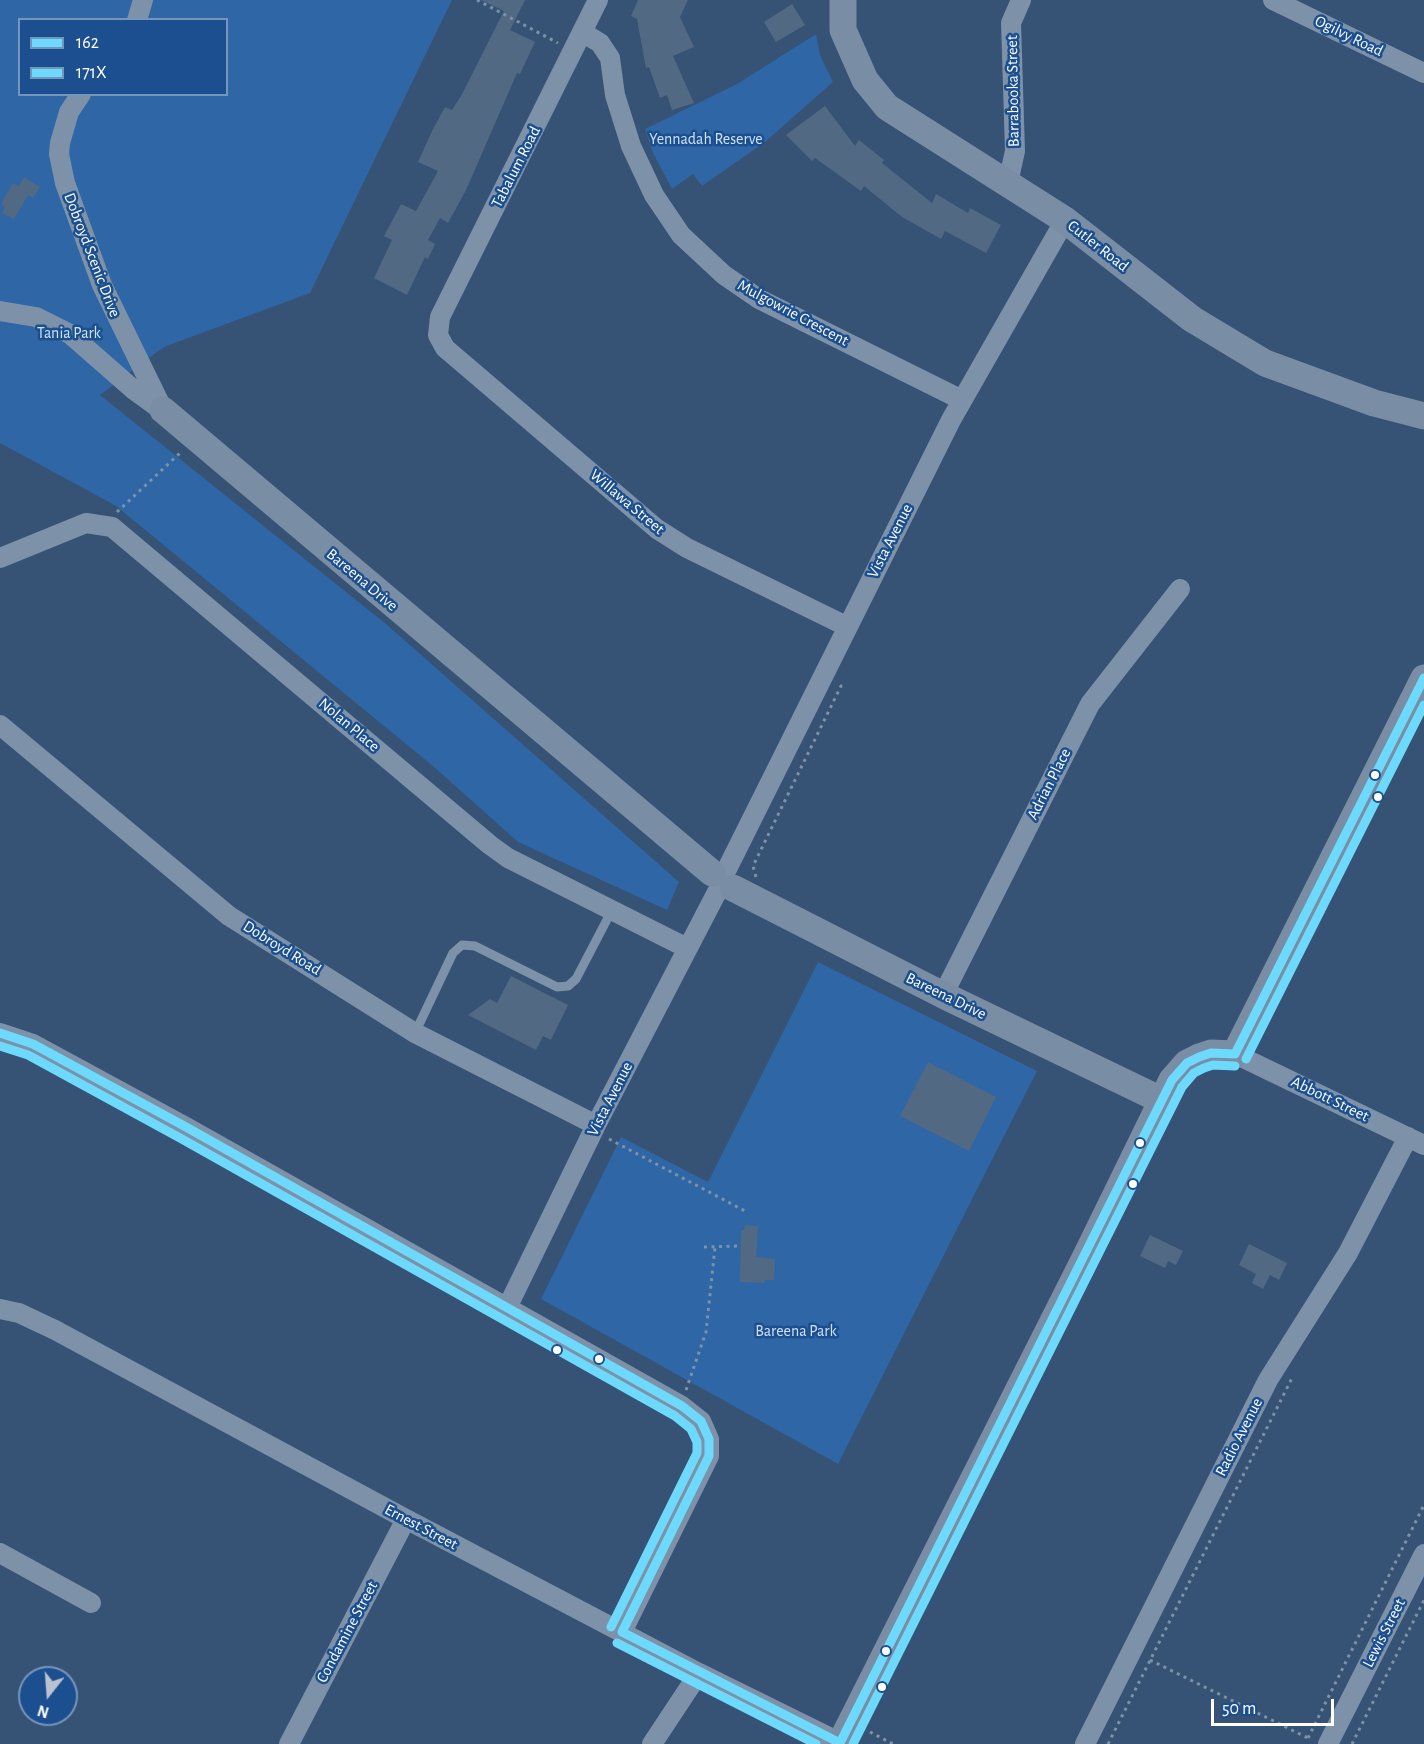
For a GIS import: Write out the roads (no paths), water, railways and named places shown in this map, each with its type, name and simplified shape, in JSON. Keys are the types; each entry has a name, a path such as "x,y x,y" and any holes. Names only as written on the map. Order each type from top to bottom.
{"street":[{"path":"138,18 143,0"},
{"name":"Tabalum Road","path":"438,335 440,317 598,0"},
{"name":"Cutler Road","path":"843,0 843,30 865,80 887,107 1065,220 1192,319 1265,363 1355,397 1424,416"},
{"name":"Barrabooka Street","path":"1008,183 1015,151 1011,23 1022,0"},
{"name":"Ogilvy Road","path":"1273,0 1424,73"},
{"name":"Mulgowrie Crescent","path":"582,32 600,43 610,58 615,95 631,146 654,195 681,235 724,275 759,299 962,400"},
{"name":"Dobroyd Scenic Drive","path":"80,96 69,112 63,131 59,154 60,166 102,285 163,410"},
{"name":"Vista Avenue","path":"507,1308 596,1125 687,948 732,880 846,626 962,400 1065,220"},
{"name":"Bareena Drive","path":"0,311 36,317 70,334 134,390 163,410 195,439 732,880 943,995 1161,1100"},
{"name":"Willawa Street","path":"438,335 445,348 657,529 687,548 846,626"},
{"path":"109,366 121,369 128,366 131,357 130,346"},
{"name":"Nolan Place","path":"0,558 86,523 105,524 125,535 490,845 508,858 687,948"},
{"name":"Adrian Place","path":"943,995 1090,704 1180,589"},
{"path":"841,1744 1086,1256 1161,1100 1172,1080 1186,1063 1211,1053 1236,1054 1424,678"},
{"name":"Dobroyd Road","path":"0,725 229,916 415,1033 596,1125"},
{"path":"0,1033 33,1044 682,1406 701,1421 707,1430 710,1447 705,1465 622,1632"},
{"name":"Abbott Street","path":"1236,1054 1416,1141"},
{"name":"Radio Avenue","path":"1085,1744 1268,1380 1416,1141"},
{"name":"Ernest Street","path":"0,1309 19,1313 55,1330 406,1519 699,1673 841,1744"},
{"name":"Condamine Street","path":"289,1744 406,1519"},
{"path":"0,1553 91,1603"},
{"name":"Lewis Street","path":"1321,1743 1424,1554"},
{"path":"652,1744 699,1673"}],"lane":[{"path":"415,1033 453,953 462,945 475,946 557,987 568,986 576,979 612,910"}],"park label":[{"name":"Yennadah Reserve","path":"706,139"},
{"name":"Tania Park","path":"69,333"},
{"name":"Bareena Park","path":"796,1331"}]}
